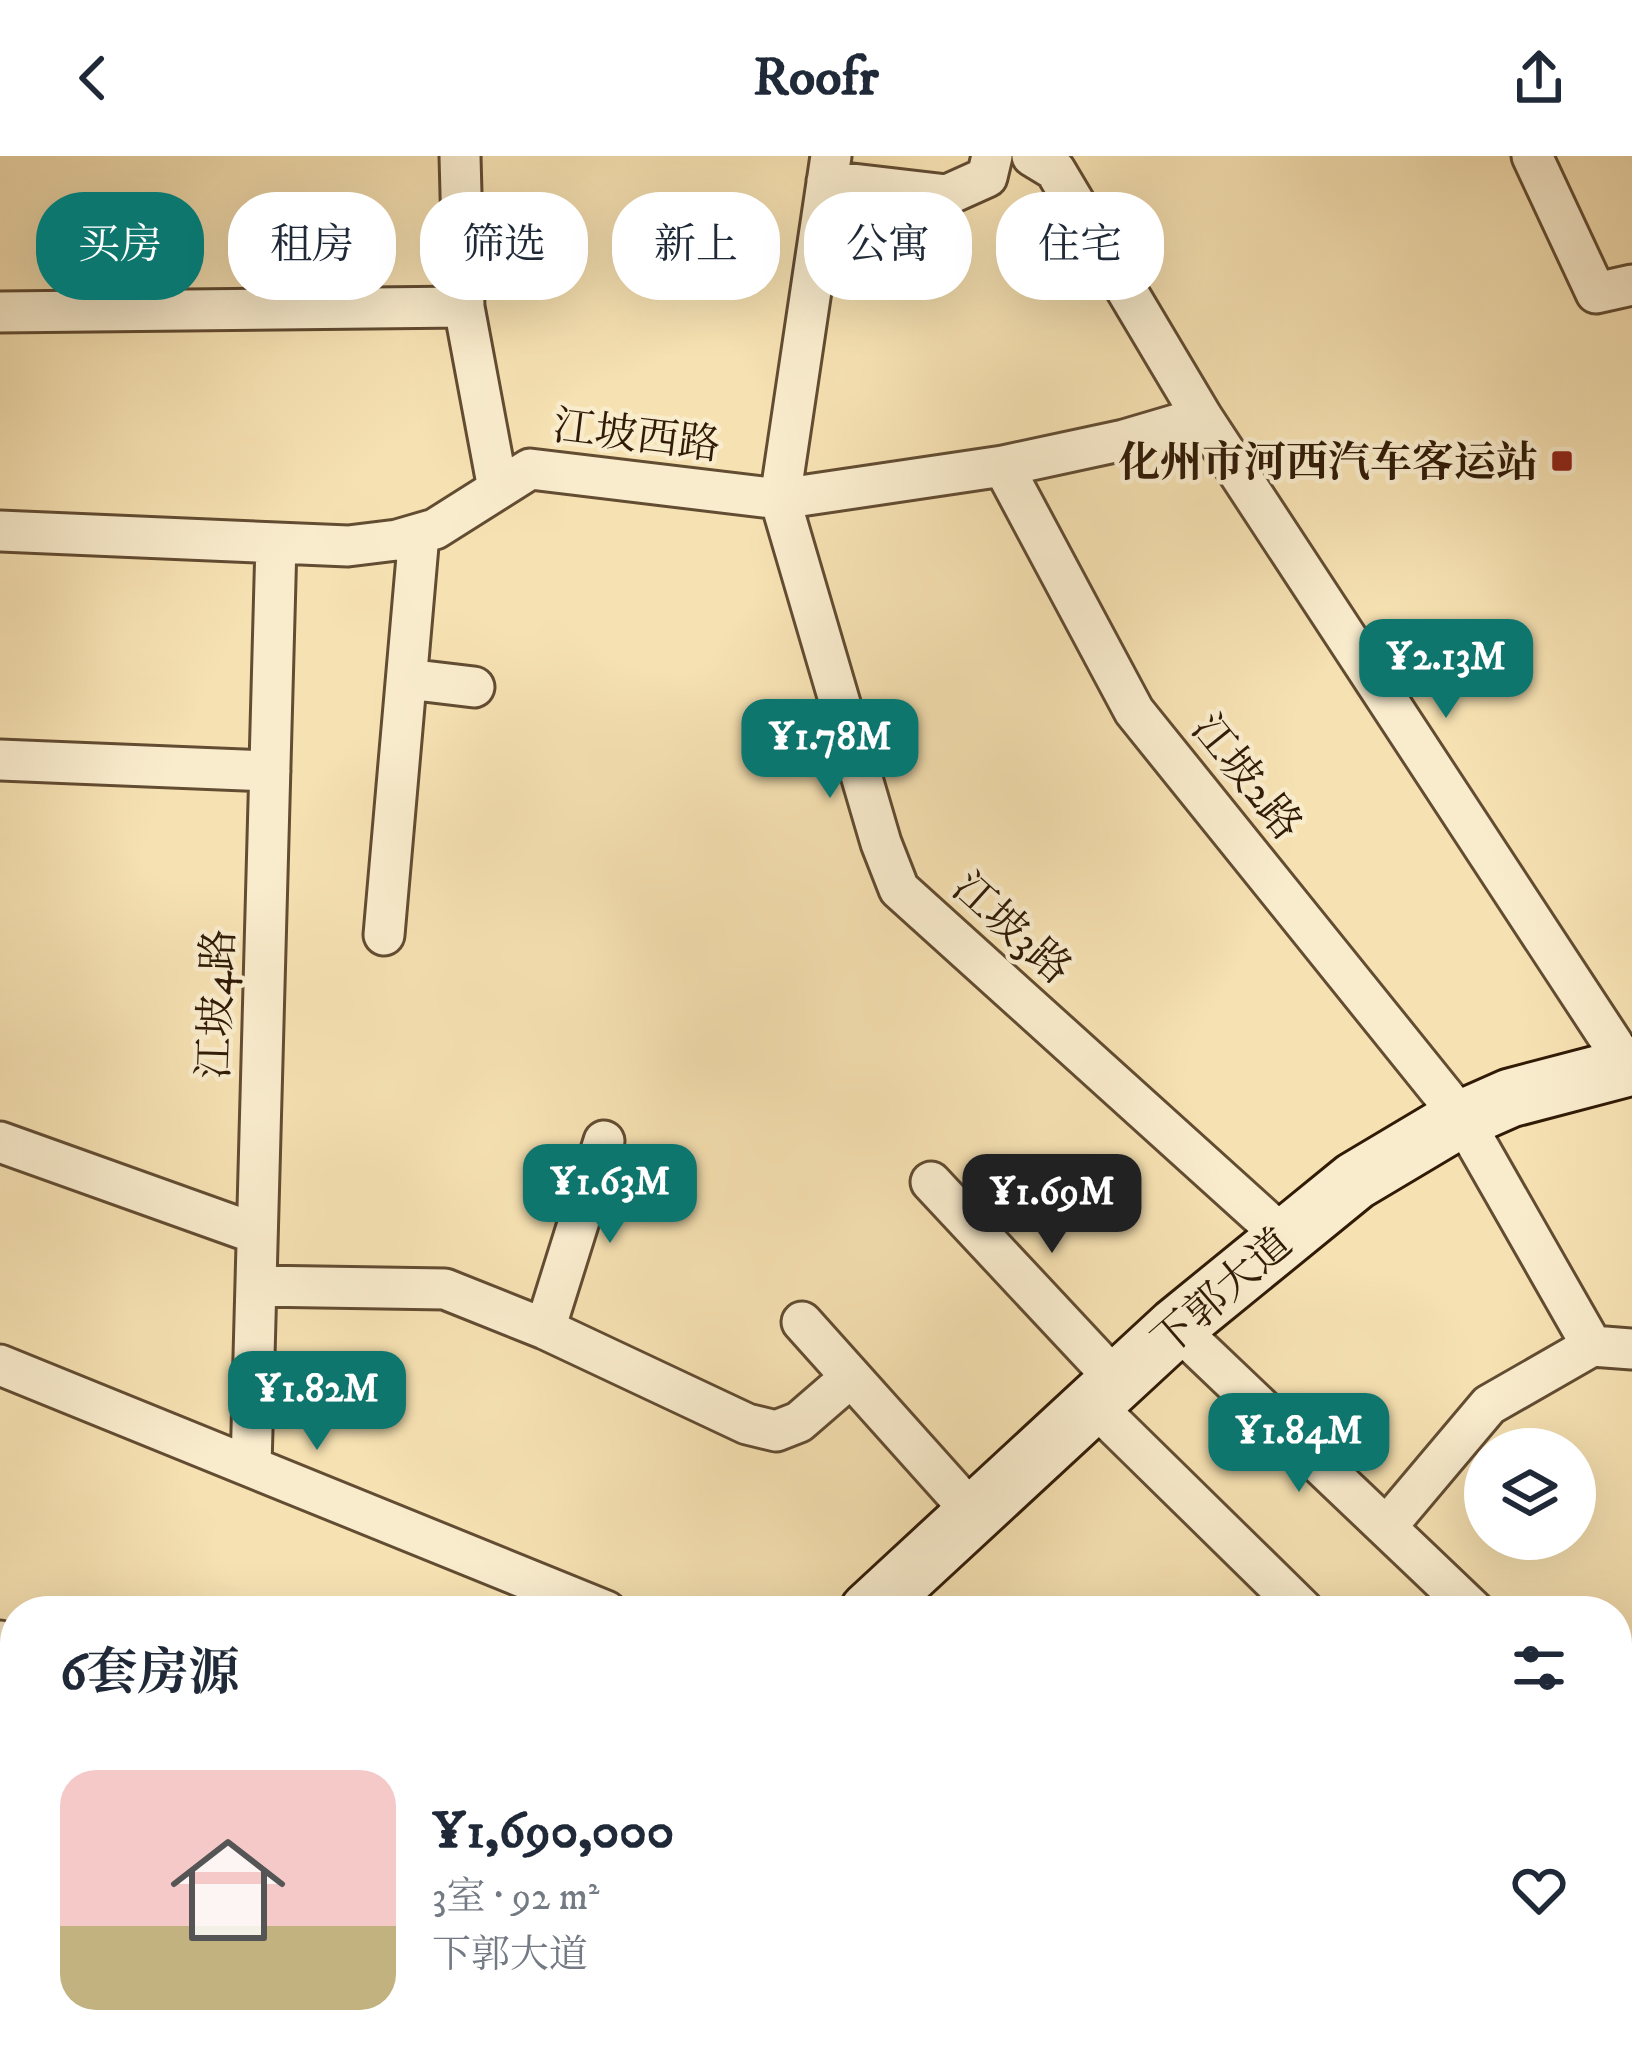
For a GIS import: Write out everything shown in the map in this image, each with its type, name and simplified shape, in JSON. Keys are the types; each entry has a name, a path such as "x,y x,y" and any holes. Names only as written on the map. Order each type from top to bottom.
{"main road":[{"name":"下郭大道","path":"885,1596 1176,1327 1355,1181 1462,1118 1510,1098 1630,1066"}],"street":[{"path":"460,156 464,308 498,489"},
{"path":"829,168 947,195 987,177 992,156"},
{"path":"1032,156 1055,170 1202,417 1630,1066"},
{"path":"1532,156 1596,293 1632,285"},
{"name":"江坡3路","path":"829,168 780,500 881,843 899,889 1283,1236"},
{"path":"0,312 464,308"},
{"name":"江坡西路","path":"0,530 348,546 435,529 530,469 780,500 1003,466 1124,440 1202,417"},
{"name":"江坡2路","path":"1003,466 1134,711 1462,1118 1592,1346"},
{"path":"384,935 419,534"},
{"name":"江坡4路","path":"251,1467 276,543"},
{"path":"406,679 474,687"},
{"path":"0,760 270,771"},
{"path":"545,1329 604,1141"},
{"path":"0,1142 257,1234"},
{"path":"932,1182 1105,1393 1290,1596"},
{"path":"256,1286 446,1289 545,1329 747,1424 776,1431 799,1422 851,1377"},
{"path":"802,1322 974,1514"},
{"path":"1176,1327 1459,1596"},
{"path":"1387,1526 1489,1406 1592,1346 1632,1349"},
{"path":"0,1365 569,1596"}],"place":[{"name":"化州市河西汽车客运站","path":"1562,461"}]}
